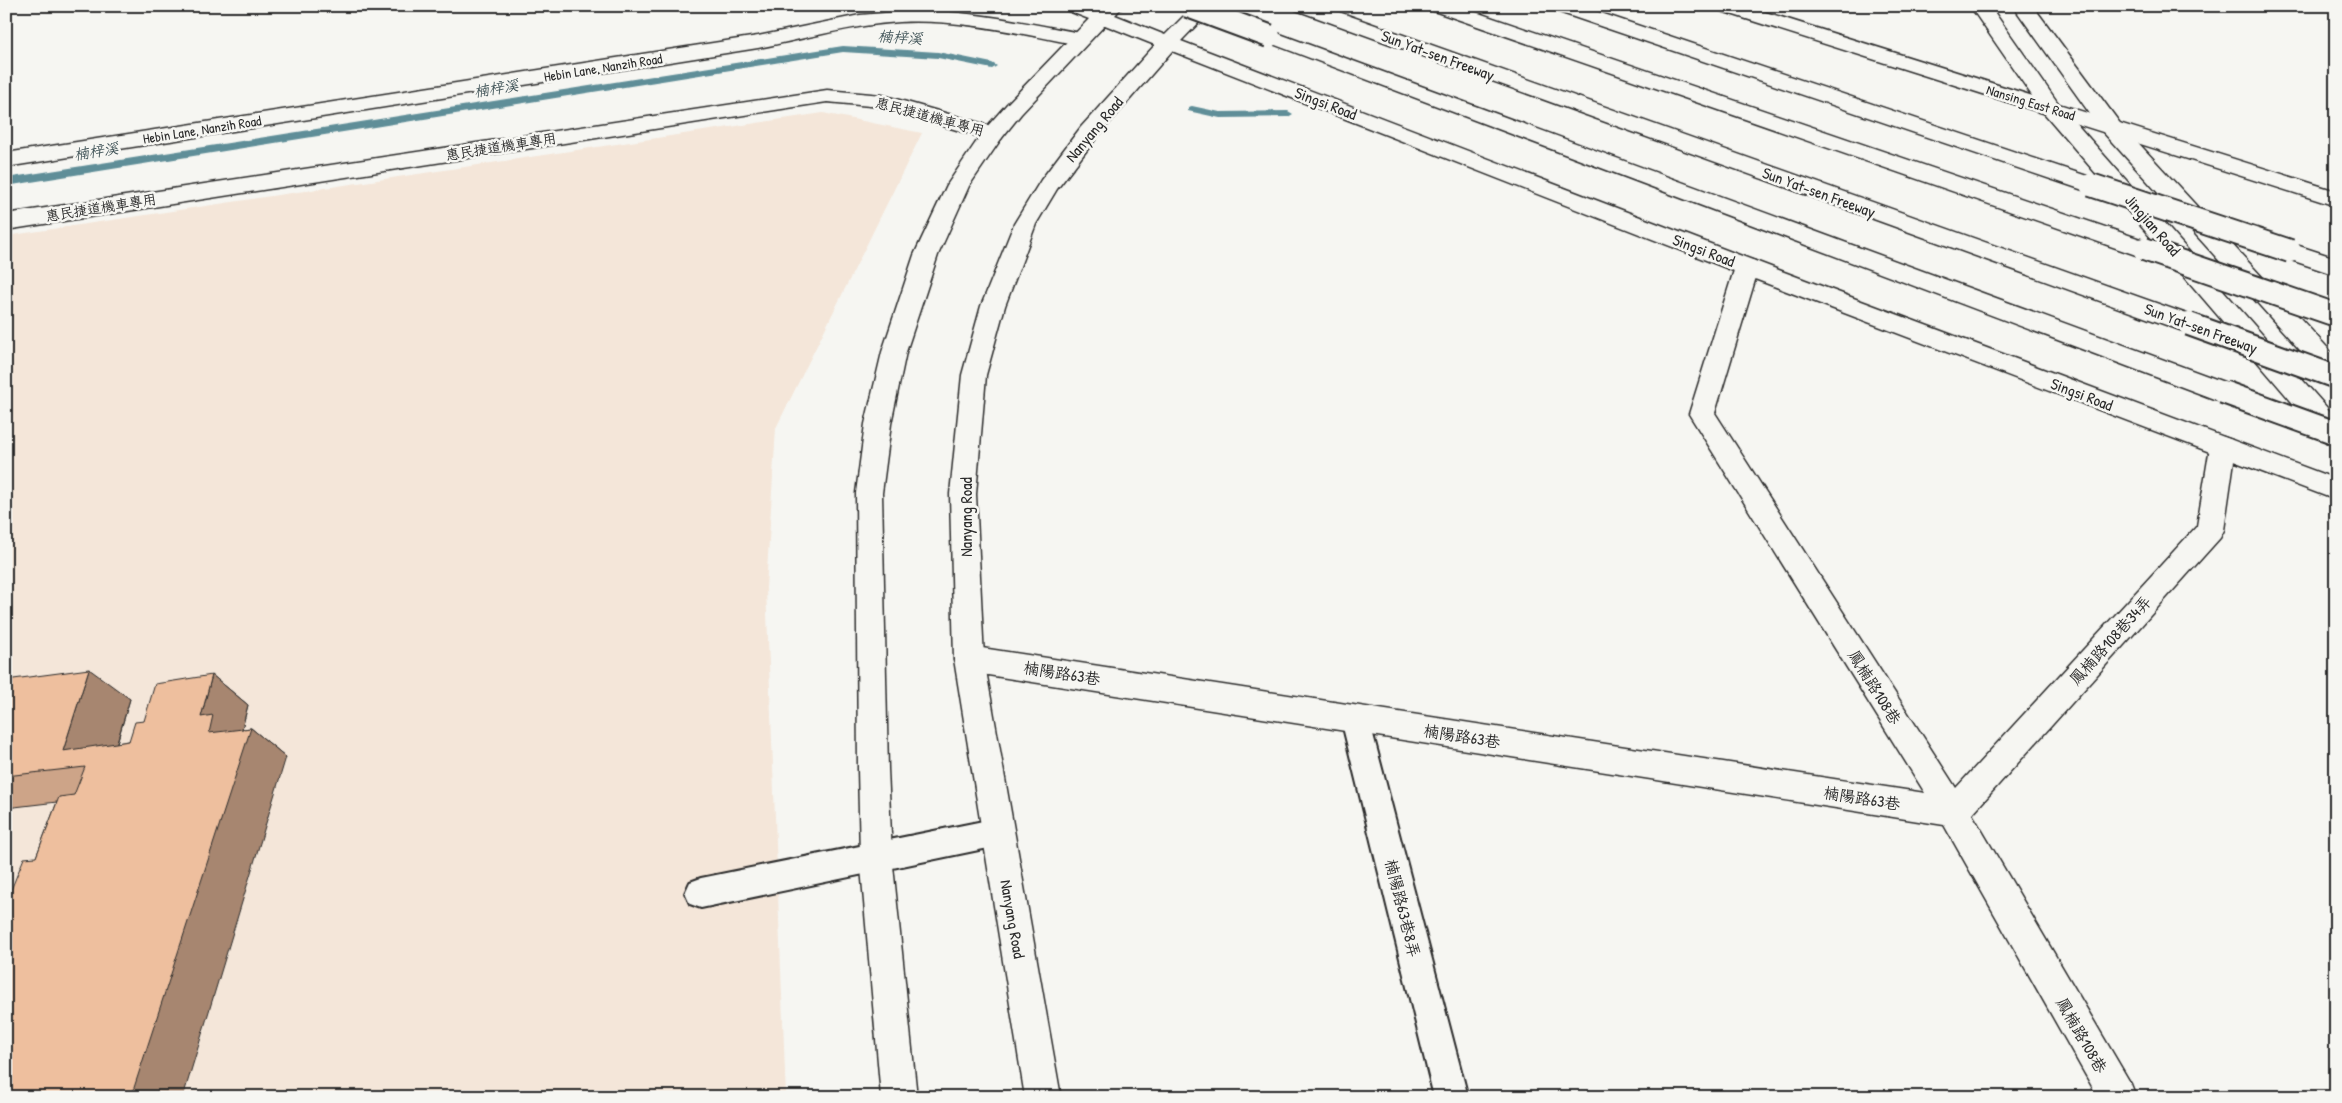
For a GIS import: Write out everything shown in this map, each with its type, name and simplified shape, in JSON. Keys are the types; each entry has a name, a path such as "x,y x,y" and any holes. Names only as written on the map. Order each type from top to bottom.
{"main road":[{"name":"Singsi Road","path":"1073,6 1106,12 1169,42 1747,267 2336,490"},
{"path":"1188,6 2336,435"},
{"name":"Nanyang Road","path":"1043,1097 970,659 963,494 974,375 993,306 1025,224 1048,185 1089,132 1169,42 1205,6"},
{"name":"Sun Yat-sen Freeway","path":"1303,6 2336,377"},
{"path":"1438,6 2336,315"},
{"path":"1560,6 2336,267"},
{"name":"Nansing East Road","path":"1725,6 2336,199"},
{"name":"Jingjian Road","path":"1980,6 2051,108 2336,435"},
{"path":"2023,6 2111,127 2336,373"},
{"path":"899,1097 876,856 873,769 869,493 878,424 894,352 926,255 958,185 993,134 1014,109 1106,12"},
{"name":"Hebin Lane, Nanzih Road","path":"6,160 758,42 865,21 921,16 979,21 1080,39"},
{"name":"惠民捷道機車專用","path":"6,222 827,96 882,101 993,134"},
{"name":"鳳楠路108巷","path":"1747,267 1702,414 1954,812 2118,1097"},
{"name":"鳳楠路108巷34弄","path":"1954,812 2210,530 2223,447"},
{"name":"楠陽路63巷","path":"970,659 1954,812"}],"lane":[{"name":"楠陽路63巷8弄","path":"1355,719 1451,1097"},
{"path":"702,893 998,832"}],"shaded area":[{"path":"823,113 922,133 776,428 766,588 786,1097 6,1097 6,236"}],"building":[{"path":"89,669 63,751 129,741 135,722 144,721 155,684 212,675 201,717 213,715 209,733 251,728 131,1097 6,1097 6,902 24,858 36,857 59,797 74,795 85,767 6,776 6,680"}],"waterway":[{"name":"楠梓溪","path":"6,182 843,49 938,55 992,66"},
{"name":"楠梓溪","path":"1192,109 1220,115 1288,114"}]}
